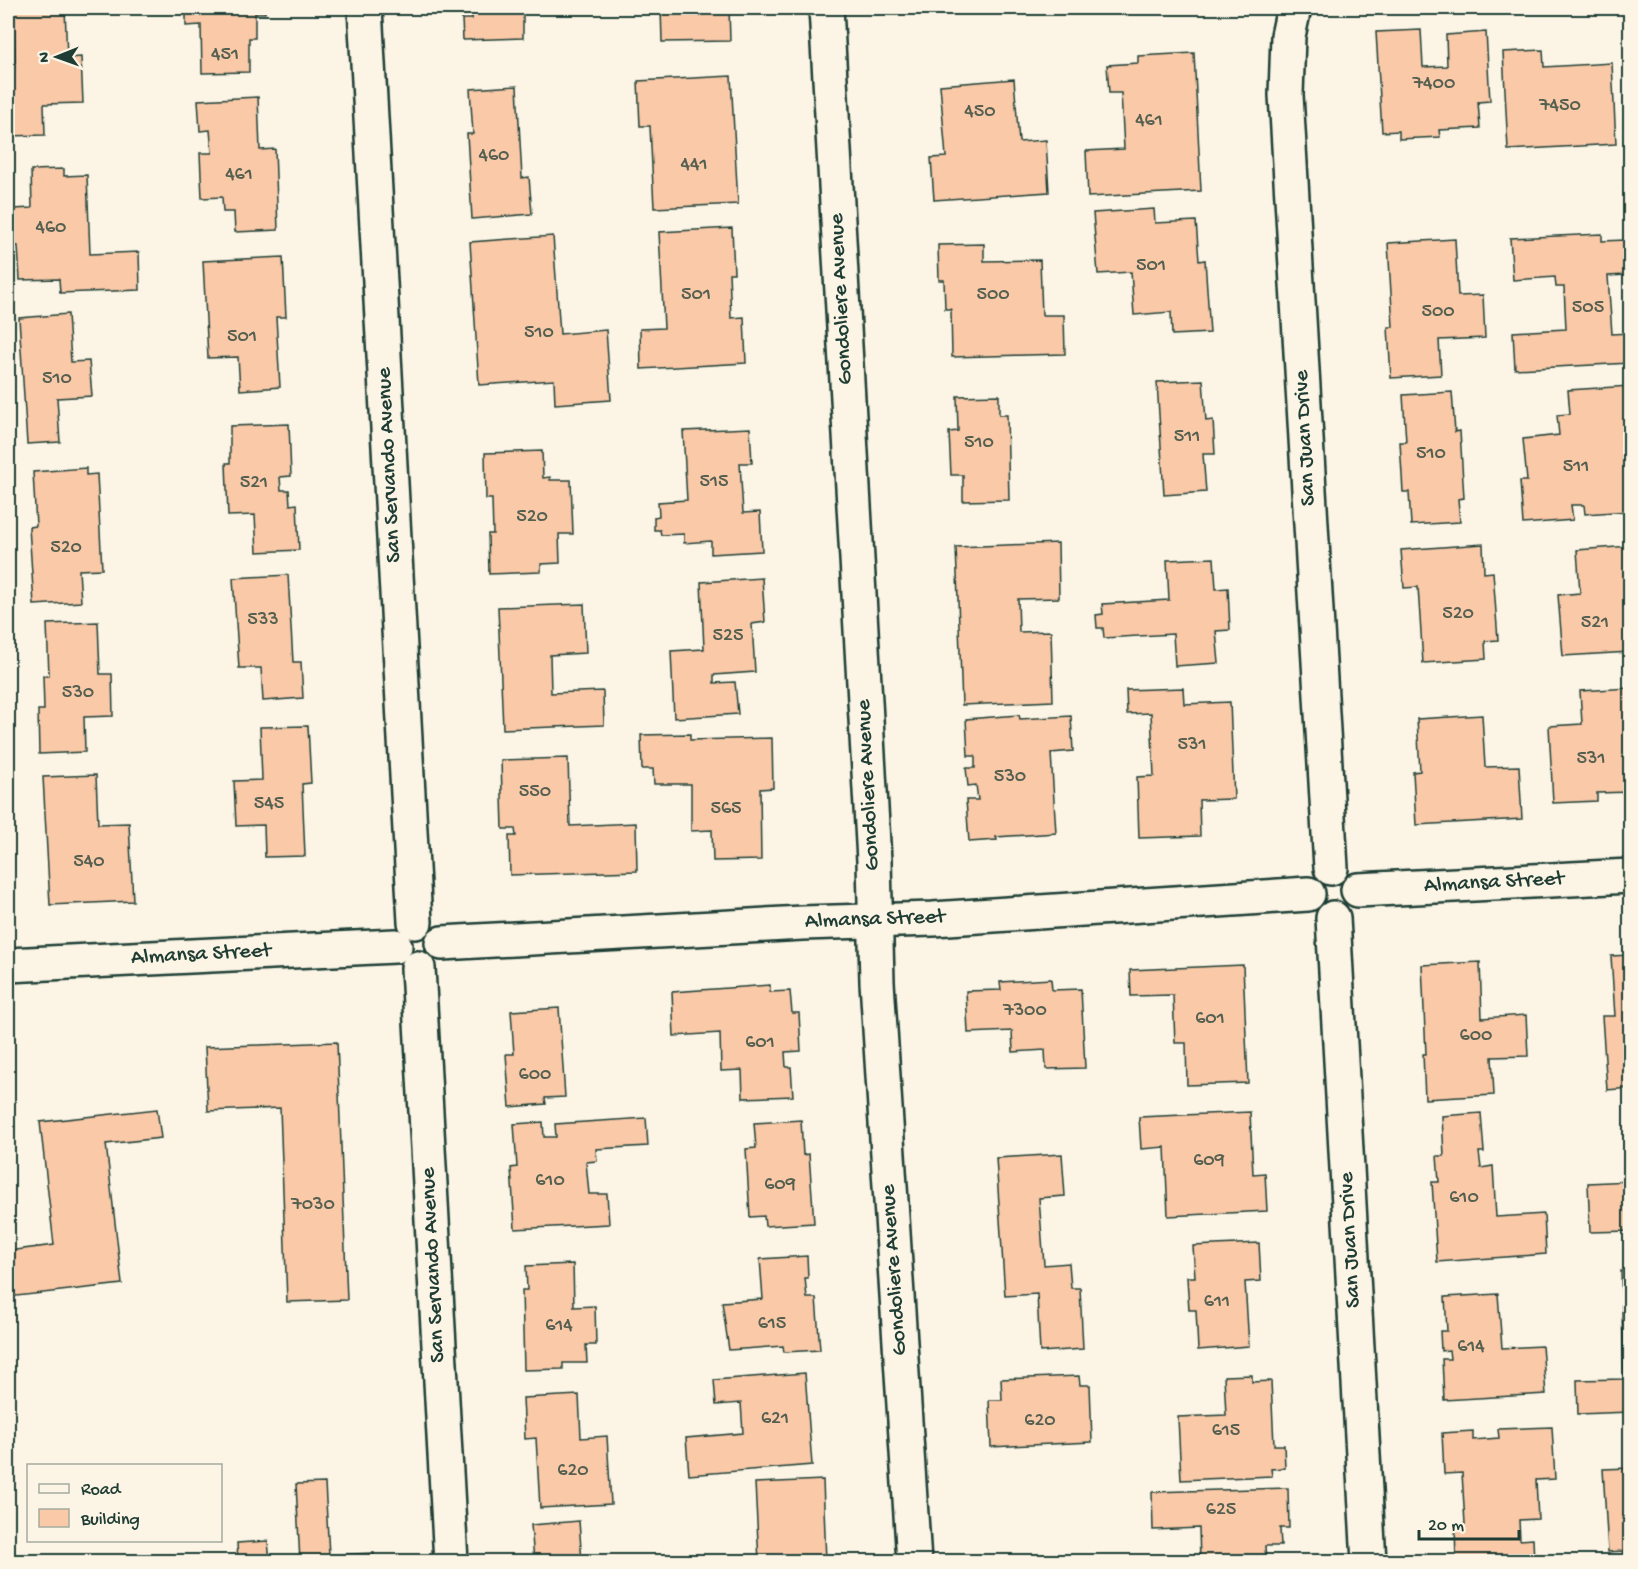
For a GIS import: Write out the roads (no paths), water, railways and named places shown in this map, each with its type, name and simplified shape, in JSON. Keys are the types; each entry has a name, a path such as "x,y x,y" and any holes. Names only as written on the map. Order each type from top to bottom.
{"street":[{"name":"San Servando Avenue","path":"365,8 409,945 451,1562"},
{"name":"Gondoliere Avenue","path":"826,8 873,849 877,982 914,1562"},
{"name":"San Juan Drive","path":"1294,8 1288,36 1286,95 1332,868"},
{"path":"1332,868 1346,871 1356,883 1358,890 1354,906 1342,916 1334,918 1319,914 1313,908 1308,894 1310,882 1314,876 1332,868"},
{"name":"Almansa Street","path":"1358,890 1630,876"},
{"name":"Almansa Street","path":"8,965 409,945 423,922 436,929 441,943 875,920 933,919 1308,894"},
{"name":"San Juan Drive","path":"1334,918 1369,1562"}]}
